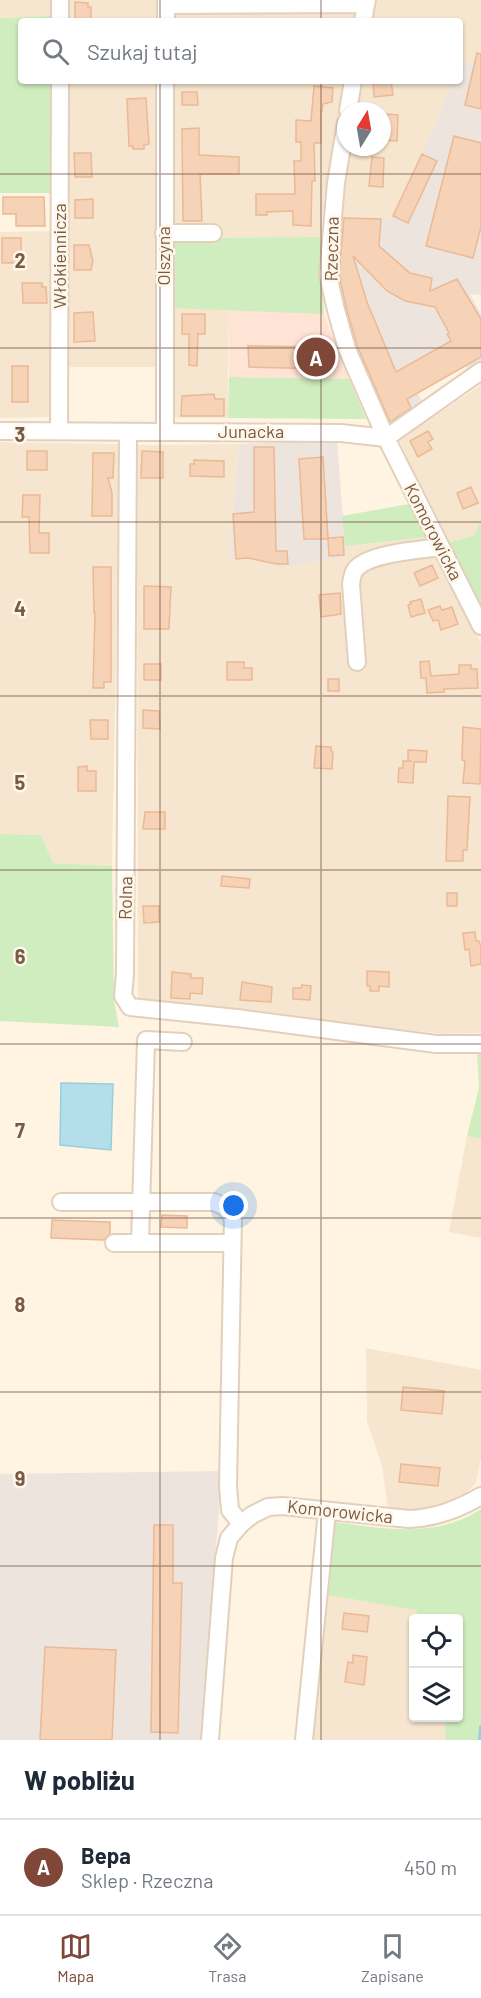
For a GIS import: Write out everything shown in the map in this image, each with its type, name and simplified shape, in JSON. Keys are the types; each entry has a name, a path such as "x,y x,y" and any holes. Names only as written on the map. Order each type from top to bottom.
{"street":[{"path":"60,0 60,18"},
{"path":"166,9 366,8"},
{"name":"Włókiennicza","path":"59,430 60,84"},
{"name":"Olszyna","path":"165,84 165,432"},
{"path":"350,102 352,84"},
{"name":"Rzeczna","path":"340,156 328,275 347,349 386,438"},
{"path":"164,233 213,233"},
{"path":"386,438 481,371"},
{"name":"Junacka","path":"0,431 341,433 386,438"},
{"name":"Rolna","path":"128,432 126,962 123,996 130,1007 147,1010 237,1018 436,1044 481,1044"},
{"name":"Komorowicka","path":"386,438 481,626"},
{"path":"357,662 351,584 354,572 361,564 377,557 441,547"},
{"path":"140,1243 146,1040 183,1042"},
{"path":"61,1202 214,1202 225,1207 233,1218 228,1486 230,1510 241,1524"},
{"path":"114,1244 232,1243"},
{"name":"Komorowicka","path":"210,1740 224,1558 229,1539 241,1524 268,1507 283,1506 410,1520 430,1518 481,1496"},
{"path":"304,1740 327,1511"}],"shaded area":[{"path":"0,0 158,0 158,18 68,18 68,15 0,18"},
{"path":"375,0 481,0 481,65 463,63 463,18 372,18"},
{"path":"356,12 355,18 173,18 173,13"},
{"path":"463,63 481,65 481,295 470,294 481,314 481,364 470,372 466,366 417,393 425,405 388,423 357,354 336,287 337,218 391,219 452,84 463,84"},
{"path":"68,84 158,84 156,367 66,367"},
{"path":"173,84 343,84 340,102 337,102 337,123 320,237 172,238"},
{"path":"360,84 452,84 391,219 337,218 347,156 391,156 391,102 356,102"},
{"path":"55,231 51,417 0,418 0,232"},
{"path":"172,308 228,309 228,418 171,418"},
{"path":"228,309 324,314 349,379 229,377"},
{"path":"481,385 481,518 475,535 447,543 399,440"},
{"path":"337,440 346,557 276,568 275,558 229,559 239,444"},
{"path":"0,442 120,444 112,866 53,863 41,835 0,834"},
{"path":"239,444 229,559 275,558 276,567 346,557 345,546 427,537 481,643 481,1033 444,1034 194,1004 138,1002 137,445"},
{"path":"467,1136 481,1139 481,1238 449,1232"},
{"path":"366,1348 481,1370 481,1458 476,1483 452,1506 389,1515 382,1466 367,1421"},
{"path":"222,1471 201,1740 0,1740 0,1474"},
{"path":"322,1594 415,1610 418,1614 409,1614 409,1722 446,1722 445,1740 310,1740"}],"green space":[{"path":"50,16 50,18 18,18 18,84 50,84 51,193 0,193 0,18"},
{"path":"320,237 324,314 172,308 172,238"},
{"path":"229,377 349,379 366,419 228,418"},
{"path":"409,504 427,537 345,546 342,516"},
{"path":"481,518 481,607 447,543 475,535"},
{"path":"0,834 41,835 53,863 112,866 114,1001 119,1027 0,1021"},
{"path":"477,1050 481,1050 481,1139 467,1136 479,1088"},
{"path":"481,1509 481,1740 445,1740 446,1722 463,1722 463,1614 418,1614 415,1610 322,1594 328,1521 406,1529 445,1525 463,1519"}],"water":[{"path":"61,1083 113,1084 111,1150 60,1145"}],"building":[{"path":"75,2 88,3 88,7 91,7 91,18 75,18"},
{"path":"477,53 481,54 481,109 465,105"},
{"path":"373,84 391,84 393,95 374,97"},
{"path":"314,86 333,88 332,102 323,104 321,111 321,143 314,143 315,181 312,181 311,226 293,225 293,211 267,212 267,215 256,215 256,194 295,194 294,161 301,161 301,142 296,142 296,120 311,121"},
{"path":"182,92 197,92 198,105 182,105"},
{"path":"146,98 149,144 144,145 144,149 133,149 133,146 129,146 127,99"},
{"path":"391,114 398,115 397,141 391,141"},
{"path":"199,128 199,155 239,157 239,174 200,174 202,221 183,221 182,129"},
{"path":"454,136 481,143 481,227 473,258 426,246"},
{"path":"74,153 91,153 92,177 75,177"},
{"path":"422,154 437,161 408,223 393,216"},
{"path":"372,157 384,158 383,187 369,186"},
{"path":"3,197 44,197 45,226 16,226 16,214 3,214"},
{"path":"93,199 93,218 75,218 75,200"},
{"path":"344,218 381,219 379,246 410,273 432,278 430,291 457,279 481,319 481,357 407,399 411,408 390,422 357,345 339,274","holes":["353,256 387,291 405,301 435,307 451,341 396,372 367,302"]},
{"path":"2,238 21,238 21,263 2,263"},
{"path":"74,245 89,245 93,261 91,270 74,270"},
{"path":"22,283 42,283 42,287 46,287 47,303 23,303"},
{"path":"93,312 95,341 74,342 74,313"},
{"path":"182,314 205,314 205,334 198,334 197,366 189,365 189,334 182,334"},
{"path":"248,346 324,347 325,369 249,367"},
{"path":"12,366 28,366 28,402 12,402"},
{"path":"214,394 215,399 224,399 224,416 181,416 182,396"},
{"path":"428,431 433,439 428,442 432,449 418,457 410,441"},
{"path":"254,447 274,447 276,551 287,551 288,564 248,558 236,559 233,514 254,512"},
{"path":"27,451 47,451 47,470 27,470"},
{"path":"142,451 163,452 163,478 141,478"},
{"path":"93,453 114,453 113,478 108,478 112,493 112,516 92,516"},
{"path":"323,457 328,538 343,537 344,555 329,556 328,539 304,539 299,459"},
{"path":"194,460 224,461 224,477 190,476 190,464 194,464"},
{"path":"471,487 478,503 463,509 457,493"},
{"path":"23,495 40,495 39,533 49,533 49,553 30,553 29,517 22,517"},
{"path":"432,565 438,578 420,586 414,573"},
{"path":"93,567 111,567 111,682 104,682 104,688 93,688 95,613"},
{"path":"144,586 171,587 169,629 144,629"},
{"path":"340,593 341,614 321,617 319,595"},
{"path":"421,599 425,613 411,617 408,605 411,604 410,602"},
{"path":"440,606 442,610 452,607 458,624 441,630 438,620 433,621 428,610"},
{"path":"429,661 431,676 459,674 459,665 471,665 471,669 477,669 478,688 444,689 444,692 427,693 426,678 421,678 420,662"},
{"path":"227,662 244,662 244,668 252,668 252,680 227,680"},
{"path":"144,664 161,664 161,680 144,680"},
{"path":"328,679 339,679 339,691 328,691"},
{"path":"143,710 159,711 160,729 143,728"},
{"path":"90,720 108,720 108,739 91,739"},
{"path":"463,727 481,729 480,784 463,783 465,761 462,760"},
{"path":"316,746 331,747 332,769 314,768"},
{"path":"408,750 427,751 426,762 414,762 413,783 398,782 399,768 403,768 403,761 408,761"},
{"path":"87,766 87,771 96,771 96,791 78,791 78,767"},
{"path":"448,796 470,797 467,850 463,850 463,861 446,861"},
{"path":"145,812 165,812 165,829 143,829"},
{"path":"222,876 250,879 249,888 221,886"},
{"path":"447,893 457,893 457,906 447,906"},
{"path":"143,906 159,906 159,922 144,923"},
{"path":"475,932 476,941 479,941 481,947 481,964 471,966 469,949 465,950 463,933"},
{"path":"367,971 389,972 389,987 379,986 379,991 370,991 370,986 367,986"},
{"path":"172,972 191,974 191,978 203,978 202,994 190,993 190,999 171,998"},
{"path":"242,982 272,987 271,1002 240,1000"},
{"path":"302,985 311,986 310,1000 293,999 293,988 301,988"},
{"path":"162,1215 187,1216 187,1228 161,1227"},
{"path":"52,1220 110,1222 110,1234 104,1240 51,1238"},
{"path":"403,1387 444,1391 442,1414 401,1410"},
{"path":"401,1464 440,1468 438,1486 399,1482"},
{"path":"154,1525 173,1525 173,1583 182,1583 178,1733 151,1732"},
{"path":"344,1613 369,1616 367,1632 342,1629"},
{"path":"45,1647 116,1650 112,1740 40,1740"},
{"path":"353,1655 367,1657 364,1685 345,1682 348,1662 353,1663"}],"waterway":[{"path":"480,1740 481,1727"}],"place":[{"name":"Bepa","path":"316,357"}]}
